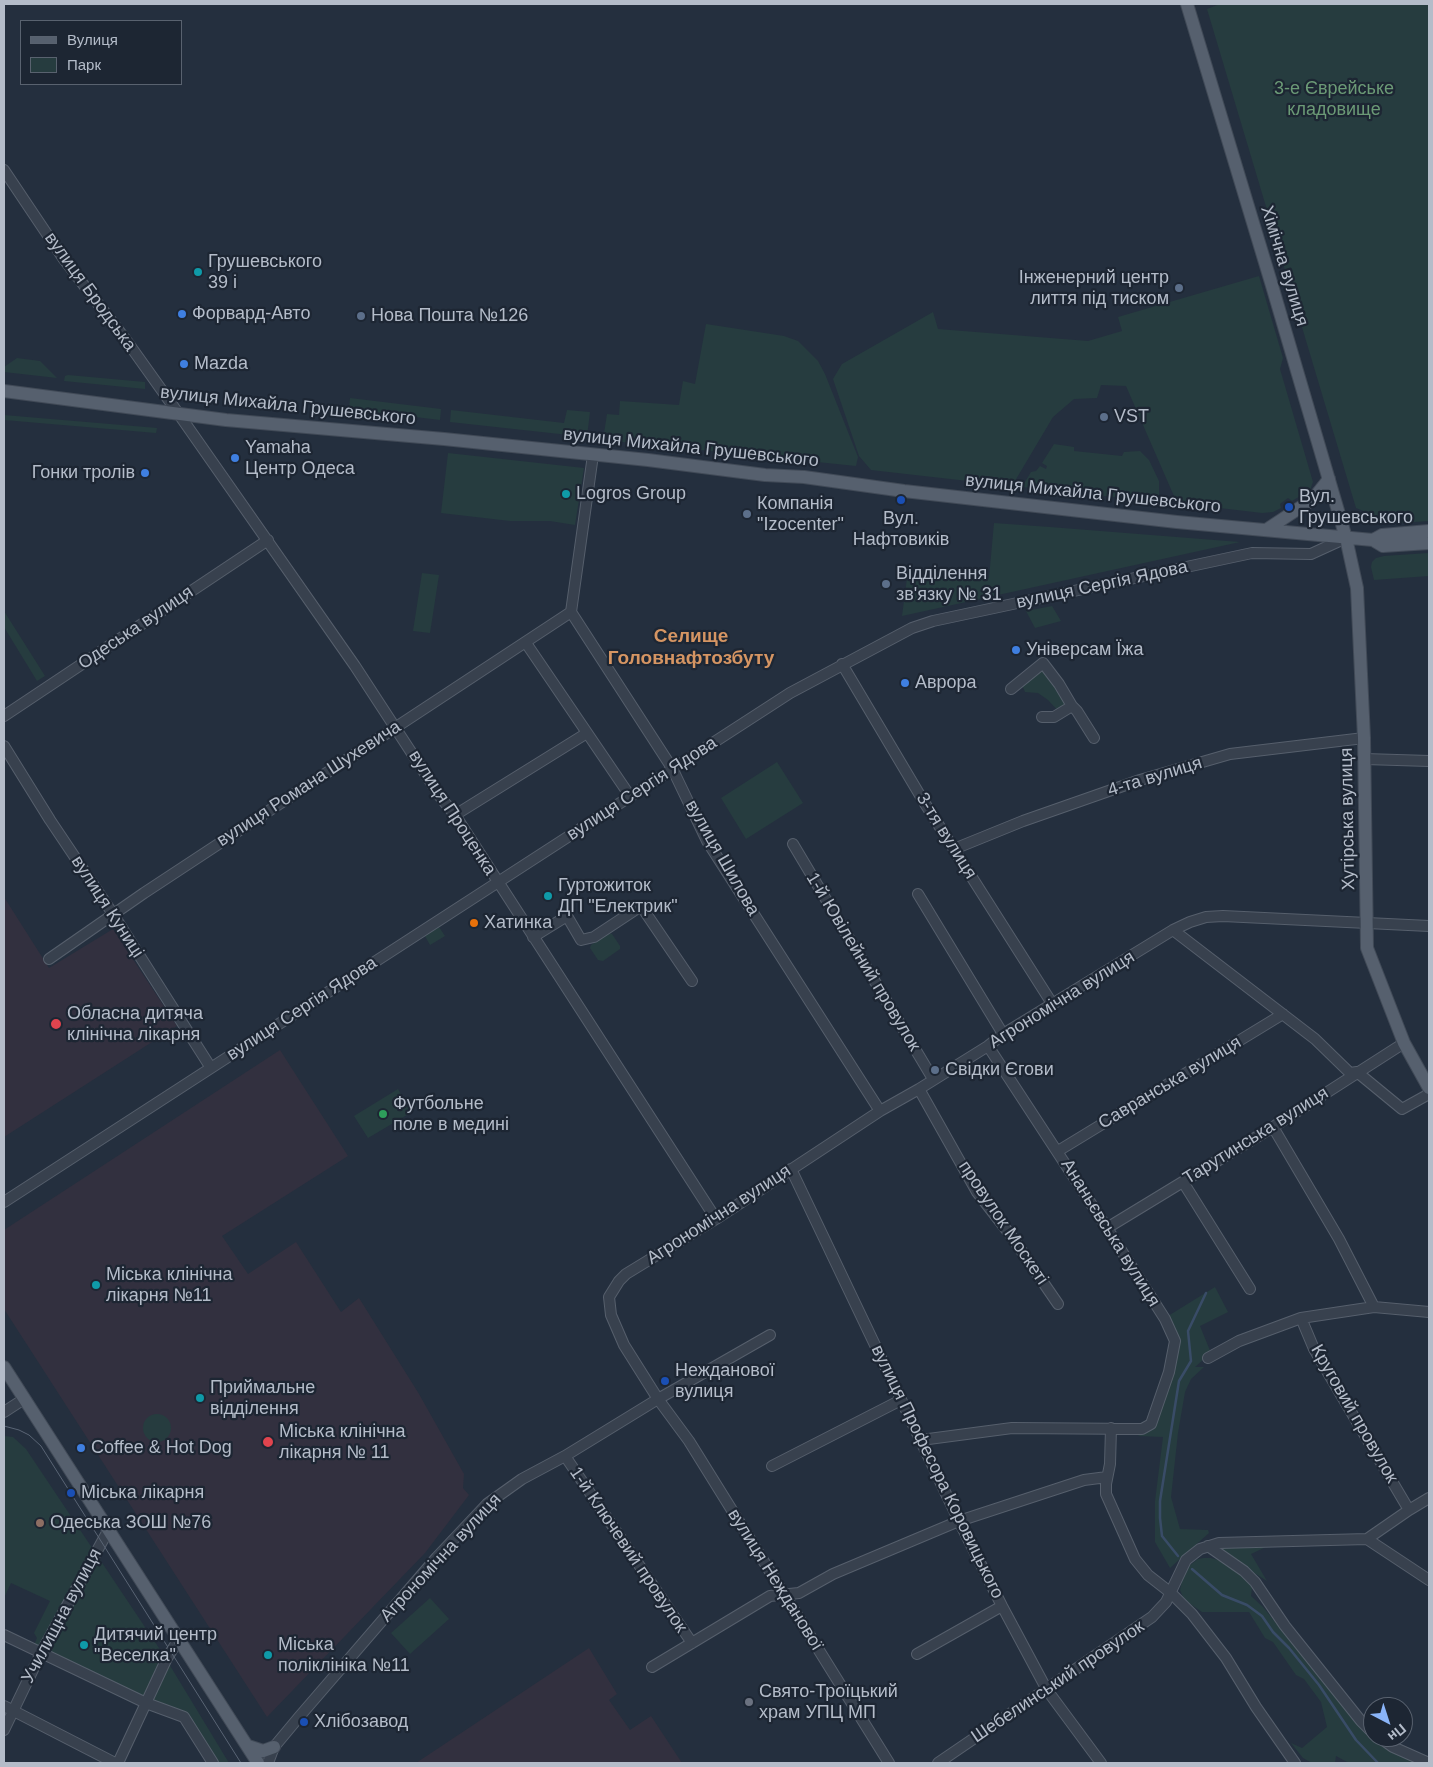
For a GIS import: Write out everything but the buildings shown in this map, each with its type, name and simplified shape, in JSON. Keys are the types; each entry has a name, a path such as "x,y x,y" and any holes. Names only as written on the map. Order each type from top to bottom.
{"main road":[{"name":"Хімічна вулиця","path":"1187,4 1330,479 1346,538"},
{"name":"вулиця Михайла Грушевського","path":"4,391 226,420 444,439 648,460 1177,522 1374,540"},
{"path":"1266,530 1313,499 1330,479"},
{"path":"1429,531 1382,535 1374,540 1383,546 1429,542"},
{"name":"Хутірська вулиця","path":"1346,538 1357,588 1365,759 1367,948 1404,1043 1429,1088"},
{"path":"4,1367 258,1763"},
{"path":"248,1746 263,1751 274,1746"}],"street":[{"name":"вулиця Бродська","path":"4,170 63,258 126,340 178,413"},
{"name":"вулиця Проценка","path":"178,413 268,540 396,727 716,1219"},
{"path":"571,612 593,455"},
{"name":"вулиця Сергія Ядова","path":"4,1202 498,884 672,768 790,693 912,628 934,621 1252,554 1312,554 1346,538"},
{"name":"Одеська вулиця","path":"4,716 268,540"},
{"name":"вулиця Романа Шухевича","path":"49,960 113,914 571,612"},
{"name":"вулиця Шилова","path":"571,612 672,768 707,841 880,1111"},
{"path":"526,643 630,796"},
{"path":"1011,690 1043,663 1072,706 1077,710 1094,738"},
{"name":"3-тя вулиця","path":"842,664 954,850 1053,1005"},
{"path":"1042,717 1054,717 1072,706"},
{"path":"455,816 587,733"},
{"name":"4-та вулиця","path":"954,850 1050,811 1140,780 1230,754 1364,738"},
{"name":"вулиця Куниці","path":"4,746 211,1068"},
{"path":"1365,759 1429,761"},
{"name":"1-й Ювілейний провулок","path":"793,844 932,1079"},
{"path":"918,894 1003,1034"},
{"path":"533,937 566,916 581,940 594,938 642,906 692,982"},
{"name":"Агрономічна вулиця","path":"268,1763 274,1746 437,1557 487,1504 522,1479 565,1456 658,1399 619,1336 611,1315 609,1297 626,1274 716,1219 880,1111 988,1046 1003,1034 1173,930 1190,922 1206,917 1223,916 1429,926"},
{"path":"1173,930 1314,1039 1350,1073 1357,1072 1402,1109 1429,1094"},
{"name":"Савранська вулиця","path":"1058,1151 1283,1014"},
{"name":"Тарутинська вулиця","path":"1107,1228 1273,1127 1404,1043"},
{"name":"Ананьєвська вулиця","path":"988,1046 1058,1151 1165,1319 1175,1341 1169,1372 1151,1424 1142,1429 1111,1428"},
{"name":"провулок Москеті","path":"919,1089 977,1192 1012,1237 1058,1304"},
{"path":"1273,1127 1339,1239 1374,1307"},
{"name":"вулиця Професора Коровицького","path":"791,1169 1002,1606 1047,1690 1102,1763"},
{"path":"1183,1182 1250,1289"},
{"path":"1208,1358 1239,1341 1301,1318 1374,1307 1429,1312"},
{"name":"Круговий провулок","path":"1301,1318 1314,1348 1409,1510"},
{"path":"658,1399 770,1335"},
{"path":"4,1412 24,1399"},
{"name":"вулиця Нежданової","path":"658,1399 689,1441 889,1763"},
{"path":"772,1466 901,1400"},
{"path":"922,1440 1012,1428 1111,1428 1110,1464 1105,1489 1108,1502 1135,1559 1148,1575 1185,1606 1226,1658 1256,1707 1295,1763"},
{"name":"1-й Ключевий провулок","path":"565,1456 692,1643"},
{"path":"652,1667 766,1598 799,1593 832,1574 959,1520 1084,1480 1107,1477"},
{"path":"1429,1498 1367,1539 1429,1580"},
{"name":"Училищна вулиця","path":"4,1730 8,1708 109,1528"},
{"name":"Шебелинський провулок","path":"938,1763 1152,1617 1166,1602 1186,1560 1192,1554 1219,1543 1367,1539"},
{"path":"1208,1546 1244,1571 1255,1582 1285,1626 1363,1723"},
{"path":"917,1654 1002,1606"},
{"path":"4,1635 40,1654 146,1703 184,1717 213,1763"},
{"path":"8,1708 116,1763 167,1658 179,1640"},
{"path":"1393,1747 1429,1763"}],"shaded area":[{"name":"Обласна дитяча клінічна лікарня","path":"4,897 49,968 113,929 177,1026 4,1137"},
{"name":"Міська клінічна лікарня № 11","path":"280,1050 348,1156 222,1236 248,1274 296,1242 341,1312 359,1298 419,1394 464,1474 463,1488 469,1495 425,1553 267,1717 4,1309 4,1230"},
{"path":"589,1648 617,1694 609,1700 630,1730 651,1716 682,1763 416,1763"}],"green space":[{"name":"3-е Єврейське кладовище","path":"1220,4 1429,4 1429,521 1398,523 1356,508 1207,9"},
{"path":"1259,276 1283,358 1280,369 1313,482 1310,490 1292,501 1288,498 1280,504 1281,508 1273,512 1262,513 1177,503 1126,386 1101,385 1097,398 1074,399 1053,417 1012,486 871,470 859,456 833,379 842,364 933,312 938,329 1088,341 1122,331 1118,317"},
{"path":"706,324 784,336 798,341 818,361 825,374 858,457 856,466 603,440 607,414 619,415 620,401 679,405 683,381 695,384"},
{"path":"17,358 40,361 57,378 4,372 4,367"},
{"path":"65,376 145,382 145,389 64,381"},
{"path":"350,398 441,409 440,420 349,409"},
{"path":"451,410 564,423 567,410 590,412 587,437 450,422"},
{"path":"4,415 157,428 156,433 4,420"},
{"path":"1054,444 1074,447 1074,451 1122,456 1124,452 1140,451 1149,460 1159,481 1159,502 1022,487 1031,472 1036,471 1040,466 1046,469 1047,466 1042,463"},
{"path":"448,453 584,468 575,525 550,521 510,521 441,513"},
{"path":"994,523 1240,542 902,616 907,578 989,578"},
{"path":"1429,553 1429,576 1374,580 1371,567 1372,562 1376,558"},
{"path":"422,573 439,575 430,633 413,631"},
{"path":"1052,606 1061,621 1035,628 1026,611"},
{"path":"4,611 45,676 37,681 4,627"},
{"path":"1047,668 1070,701 1060,713 1048,700 1038,693 1025,692 1022,685"},
{"path":"777,762 803,803 746,839 721,798"},
{"path":"439,927 445,936 430,945 425,936"},
{"path":"609,933 612,934 620,949 603,961 598,960 590,948 591,945"},
{"name":"Футбольне поле в медині","path":"398,1089 412,1112 368,1138 354,1116"},
{"path":"1215,1287 1228,1312 1200,1326 1211,1353 1195,1367 1204,1367 1191,1379 1185,1392 1178,1433 1171,1497 1180,1529 1208,1530 1209,1533 1170,1568 1155,1542 1155,1501 1163,1437 1138,1436 1155,1424 1178,1341 1168,1316"},
{"path":"157,1414 167,1418 171,1428 167,1438 157,1442 147,1438 143,1428 147,1418"},
{"path":"4,1436 13,1437 26,1449 163,1654 229,1763 216,1763 185,1715 33,1647 37,1638 34,1633 50,1601 11,1583 4,1598"},
{"path":"1268,1546 1251,1554 1267,1581 1221,1552 1220,1547"},
{"path":"1211,1558 1224,1562 1246,1577 1252,1588 1251,1596 1263,1607 1363,1731 1363,1747 1385,1747 1425,1763 1349,1763 1336,1756 1335,1763 1312,1763 1303,1758 1291,1743 1302,1748 1327,1727 1321,1702 1304,1679 1296,1675 1273,1642 1265,1638 1249,1612 1202,1612 1183,1597 1180,1590 1183,1576 1190,1565 1198,1559"},
{"path":"430,1598 449,1619 410,1654 391,1633"}],"waterway":[{"path":"1178,1556 1162,1536 1160,1501 1179,1381 1191,1361 1188,1331 1206,1293"},
{"path":"1192,1569 1222,1595 1247,1605 1262,1616 1273,1632 1289,1648 1319,1685 1356,1740 1378,1763"}],"tram line":[{"path":"4,1426 29,1435 41,1446 241,1763"}],"place":[{"name":"Грушевського 39 і","path":"198,272"},
{"name":"Інженерний центр лиття під тиском","path":"1179,288"},
{"name":"Форвард-Авто","path":"182,314"},
{"name":"Нова Пошта №126","path":"361,316"},
{"name":"Mazda","path":"184,364"},
{"name":"VST","path":"1104,417"},
{"name":"Yamaha Центр Одеса","path":"235,458"},
{"name":"Гонки тролів","path":"145,473"},
{"name":"Logros Group","path":"566,494"},
{"name":"Вул. Нафтовиків","path":"901,500"},
{"name":"Вул. Грушевського","path":"1289,507"},
{"name":"Компанія \"Izocenter\"","path":"747,514"},
{"name":"Відділення зв'язку № 31","path":"886,584"},
{"name":"Універсам Їжа","path":"1016,650"},
{"name":"Аврора","path":"905,683"},
{"name":"Гуртожиток ДП \"Електрик\"","path":"548,896"},
{"name":"Хатинка","path":"474,923"},
{"name":"Обласна дитяча клінічна лікарня","path":"56,1024"},
{"name":"Свідки Єгови","path":"935,1070"},
{"name":"Футбольне поле в медині","path":"383,1114"},
{"name":"Міська клінічна лікарня №11","path":"96,1285"},
{"name":"Нежданової вулиця","path":"665,1381"},
{"name":"Приймальне відділення","path":"200,1398"},
{"name":"Міська клінічна лікарня № 11","path":"268,1442"},
{"name":"Coffee & Hot Dog","path":"81,1448"},
{"name":"Міська лікарня","path":"71,1493"},
{"name":"Одеська ЗОШ №76","path":"40,1523"},
{"name":"Дитячий центр \"Веселка\"","path":"84,1645"},
{"name":"Міська поліклініка №11","path":"268,1655"},
{"name":"Свято-Троїцький храм УПЦ МП","path":"749,1702"},
{"name":"Хлібозавод","path":"304,1722"}],"district":[{"name":"Селище Головнафтозбуту","path":"691,648"}]}
